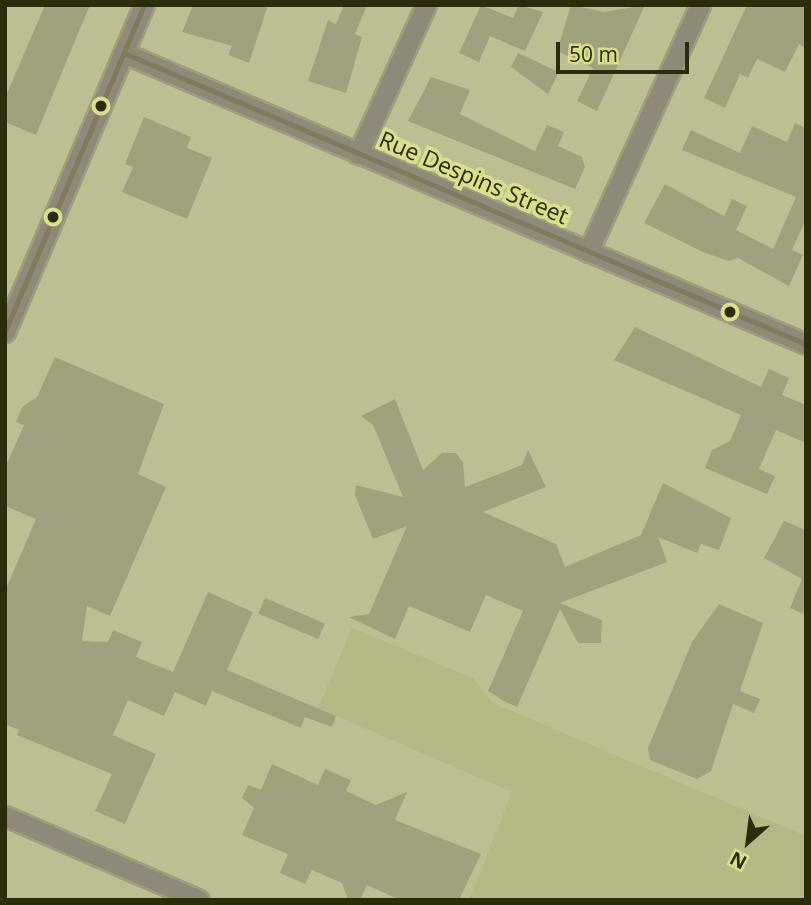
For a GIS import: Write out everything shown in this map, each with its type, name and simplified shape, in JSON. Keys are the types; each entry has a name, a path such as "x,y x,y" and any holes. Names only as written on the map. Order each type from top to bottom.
{"street":[{"path":"5,332 12,297 144,5"},
{"path":"358,153 426,5"},
{"path":"588,252 700,5"},
{"name":"Rue Despins Street","path":"124,53 806,344"},
{"path":"5,816 199,900"}],"green space":[{"path":"352,628 473,678 493,703 806,836 806,900 469,900 512,792 318,708"}],"building":[{"path":"45,5 90,5 36,135 5,122 5,98"},
{"path":"193,5 268,5 249,63 228,55 232,46 182,32"},
{"path":"344,5 367,5 355,34 362,37 346,93 308,81 328,20 336,24"},
{"path":"481,5 513,18 519,5 543,12 525,51 490,36 479,62 459,53"},
{"path":"571,5 604,12 645,5 597,111 577,101 593,68 557,51"},
{"path":"747,5 806,5 806,48 799,44 785,72 757,59 748,78 740,74 725,108 704,98"},
{"path":"518,53 559,72 548,94 511,67"},
{"path":"431,77 470,90 460,114 535,151 547,125 564,132 558,146 582,157 585,167 575,189 408,121"},
{"path":"144,117 191,137 187,148 212,158 187,219 122,192 133,167 125,164"},
{"path":"795,123 806,128 806,219 792,250 803,255 789,286 738,258 728,261 703,252 644,223 665,184 724,216 732,199 747,206 736,230 773,249 796,197 682,150 691,130 740,153 752,126 787,142"},
{"path":"635,327 761,387 769,369 789,378 782,395 806,405 806,443 776,430 759,469 775,476 767,494 705,468 712,450 730,441 741,415 614,360"},
{"path":"55,357 164,404 138,474 166,487 110,616 87,606 82,641 108,642 113,630 142,642 136,657 173,672 208,592 253,612 227,670 336,716 332,727 305,717 301,728 212,691 206,706 175,692 164,716 128,700 113,735 156,754 125,824 95,811 112,774 17,735 19,730 5,724 5,591 36,519 5,506 5,468 24,425 16,422 23,406 37,397"},
{"path":"395,399 423,470 442,453 456,453 463,463 465,487 522,465 528,450 546,487 483,512 556,544 565,567 641,535 663,483 731,518 719,550 701,544 697,553 658,537 667,562 560,603 602,620 601,643 578,643 560,609 517,707 504,701 488,691 523,611 486,595 470,632 409,606 395,639 349,617 369,614 407,526 373,539 355,495 356,485 403,497 373,425 361,416"},
{"path":"784,521 806,530 806,615 790,608 802,579 764,558"},
{"path":"265,598 325,623 318,639 258,614"},
{"path":"719,604 763,623 740,691 760,699 754,713 733,704 711,771 697,779 650,760 648,748 692,642"},
{"path":"272,764 318,785 325,769 351,780 346,791 376,805 407,792 395,820 481,854 459,900 400,900 367,885 360,900 348,900 342,883 312,870 305,884 280,873 288,854 242,835 254,808 242,798 248,785 261,790"}],"transit line":[{"path":"5,331 143,7"},
{"path":"124,53 806,344"}]}
